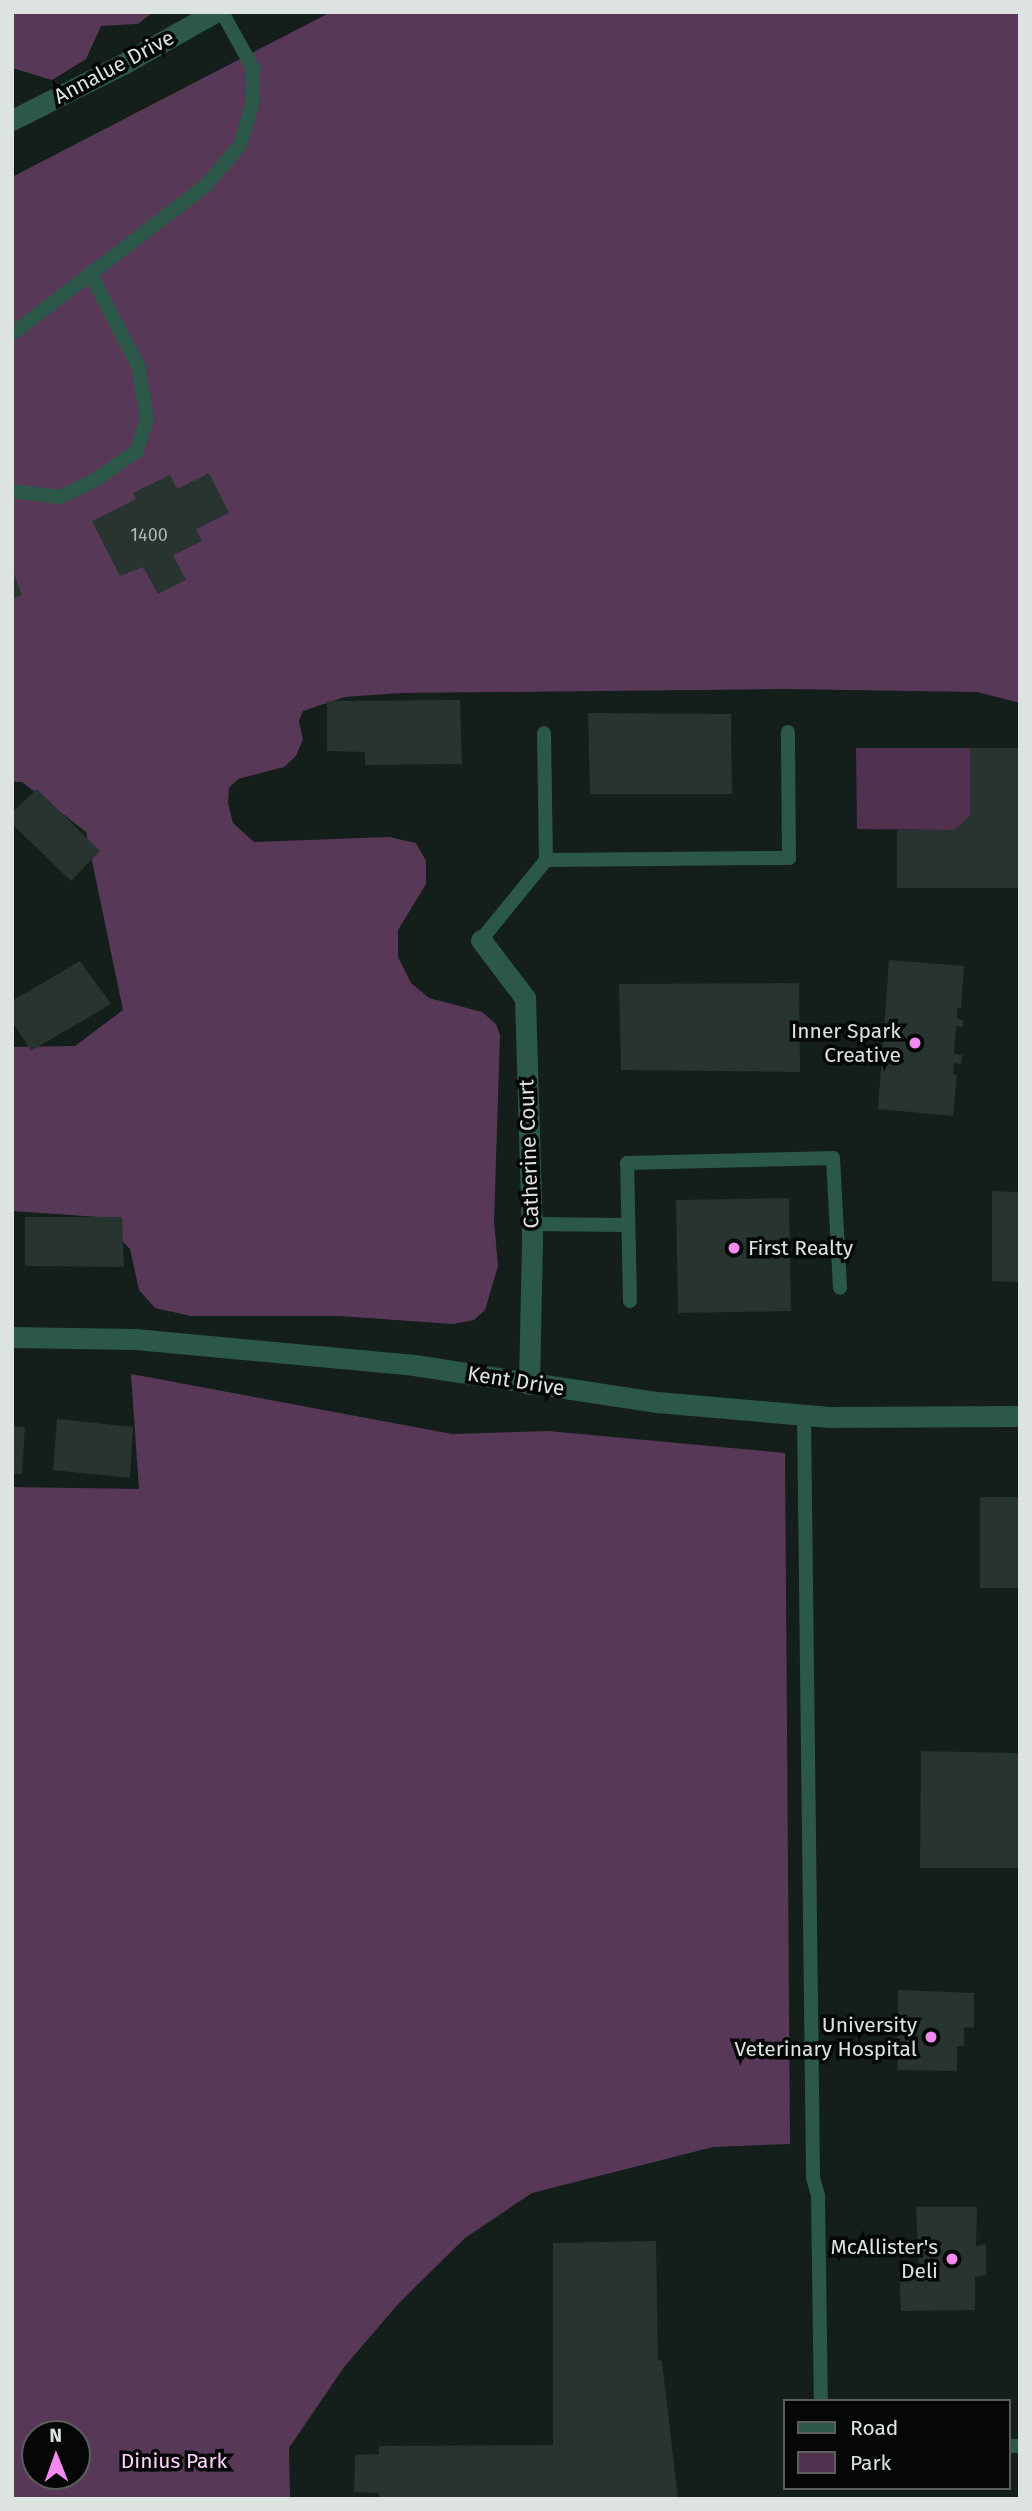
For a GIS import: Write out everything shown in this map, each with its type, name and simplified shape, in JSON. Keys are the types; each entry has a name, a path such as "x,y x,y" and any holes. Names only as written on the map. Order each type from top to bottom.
{"street":[{"name":"Annalue Drive","path":"12,120 123,64 215,12"},
{"name":"Catherine Court","path":"481,940 525,998 531,1224 529,1384"},
{"name":"Kent Drive","path":"12,1337 135,1339 414,1366 657,1402 804,1415 1020,1416"}],"lane":[{"path":"12,334 206,185 240,145 252,105 253,68 222,12"},
{"path":"12,491 60,497 95,480 137,451 147,419 138,365 90,273"},
{"path":"546,860 789,858 788,732"},
{"path":"481,940 546,860 544,733"},
{"path":"630,1301 627,1163 833,1158 840,1288"},
{"path":"531,1224 628,1225"},
{"path":"804,1415 813,2178 818,2196 821,2399"}],"green space":[{"path":"12,12 153,12 138,24 101,26 86,59 52,80 12,68"},
{"path":"331,12 1020,12 1020,703 977,692 787,689 400,693 345,697 303,711 299,721 303,739 296,756 284,767 238,779 229,788 228,803 233,823 254,842 389,837 416,843 426,861 426,884 398,930 398,957 411,983 429,998 482,1012 496,1024 500,1035 494,1221 498,1266 485,1310 474,1320 453,1324 339,1316 191,1316 155,1308 139,1290 130,1249 99,1217 12,1211 12,1047 75,1046 123,1010 86,832 22,782 12,782 12,177"},
{"path":"856,748 970,748 970,816 955,830 857,829"},
{"name":"Dinius Park","path":"131,1374 452,1434 548,1431 785,1453 790,2144 713,2147 532,2193 465,2238 399,2303 344,2367 289,2448 290,2499 12,2499 12,1487 139,1489"}],"building":[{"path":"209,473 229,513 196,529 202,541 173,555 186,580 158,594 143,567 120,576 92,521 136,499 133,493 170,475 177,489"},
{"path":"12,569 22,595 12,599"},
{"path":"460,700 462,764 365,765 365,752 327,751 327,701"},
{"path":"588,713 731,714 732,794 590,794"},
{"path":"970,748 1020,748 1020,888 897,888 897,830 955,830 970,816"},
{"path":"37,789 100,851 71,881 12,824 12,812"},
{"path":"889,960 964,966 961,1008 957,1008 957,1019 963,1020 963,1027 956,1026 954,1054 962,1055 961,1064 954,1063 953,1074 957,1075 953,1116 878,1109"},
{"path":"80,961 111,1004 31,1051 12,1021 12,1001"},
{"path":"799,983 800,1072 621,1070 619,984"},
{"path":"992,1191 1020,1192 1020,1282 992,1281"},
{"name":"First Realty","path":"789,1198 791,1311 678,1313 676,1200"},
{"path":"25,1217 122,1217 124,1267 25,1266"},
{"path":"57,1419 133,1427 130,1478 53,1470"},
{"path":"12,1426 25,1427 22,1474 12,1474"},
{"path":"980,1497 1020,1497 1020,1588 980,1588"},
{"path":"921,1751 1020,1753 1020,1868 920,1868"},
{"name":"University Veterinary Hospital","path":"898,1990 974,1993 974,2028 964,2027 964,2046 957,2046 957,2071 897,2070 898,2053 893,2053 893,2046 897,2047"},
{"name":"McAllister's Deli","path":"916,2207 977,2207 976,2246 986,2244 986,2275 975,2277 975,2310 901,2311 899,2273 919,2273"},
{"path":"656,2241 658,2360 662,2361 678,2499 379,2499 379,2493 354,2492 355,2455 379,2454 379,2446 553,2445 553,2243"}],"place":[{"name":"Inner Spark Creative","path":"915,1043"},
{"name":"First Realty","path":"734,1248"},
{"name":"University Veterinary Hospital","path":"931,2037"},
{"name":"McAllister's Deli","path":"952,2259"}]}
